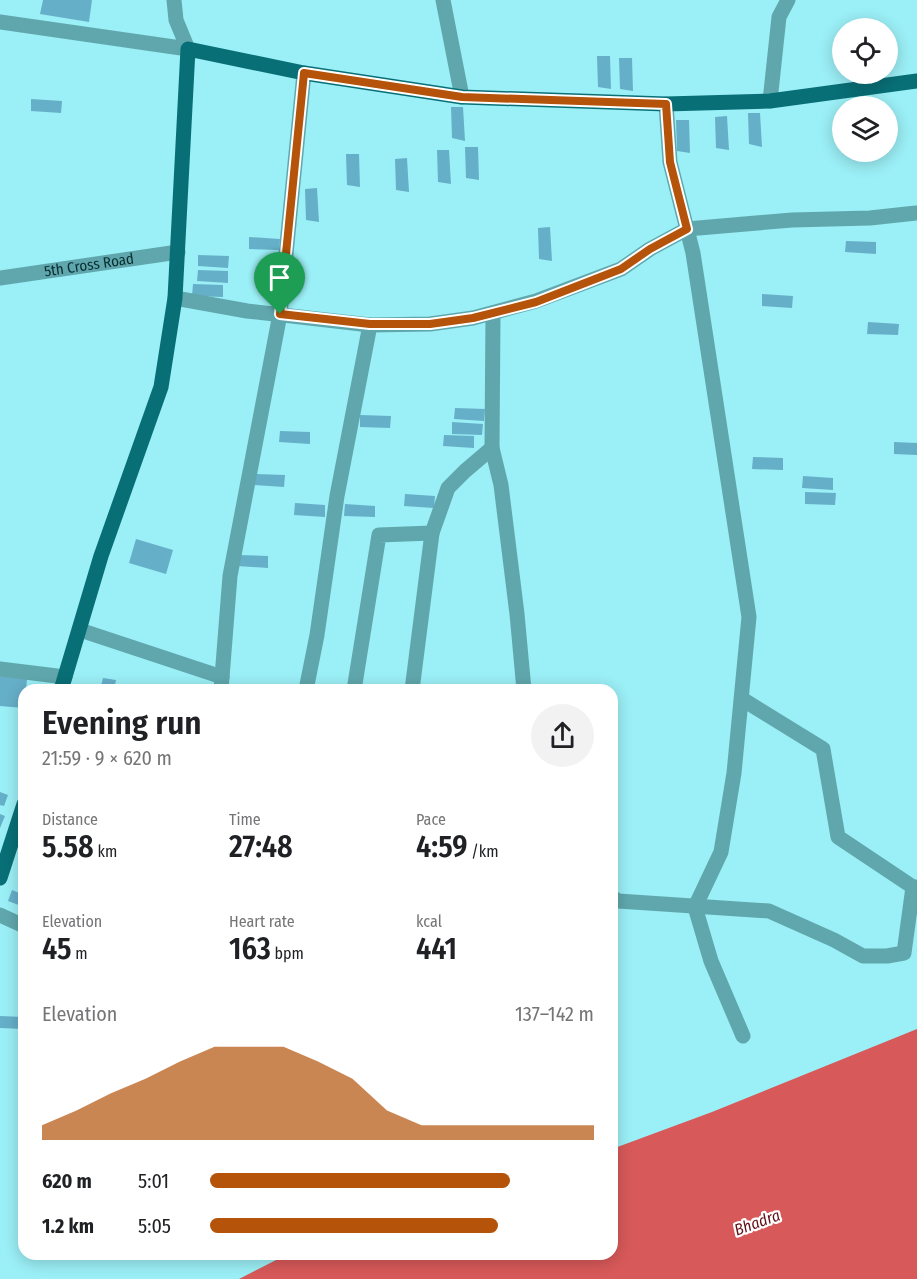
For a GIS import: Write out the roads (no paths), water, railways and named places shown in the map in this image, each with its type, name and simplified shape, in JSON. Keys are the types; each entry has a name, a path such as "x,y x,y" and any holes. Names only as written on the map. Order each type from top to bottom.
{"main road":[{"path":"63,683 101,556 161,387 175,298 188,49 304,73 462,97 666,104 770,101 917,81"},
{"path":"0,878 18,822"}],"street":[{"path":"174,0 176,20 188,49"},
{"path":"443,0 462,97"},
{"path":"770,101 779,17 788,0"},
{"path":"0,22 188,49"},
{"path":"80,630 221,683 230,576 280,314 304,73"},
{"path":"666,104 670,162 693,253 749,617 734,773 721,852 695,907 711,961 742,1036"},
{"path":"175,298 247,311 370,324 430,324 473,318 536,302 621,269 650,249 687,229 916,213"},
{"name":"5th Cross Road","path":"0,278 178,252"},
{"path":"493,313 492,448 501,485 523,684"},
{"path":"307,684 317,635 337,495 370,324"},
{"path":"413,684 432,533 448,488 492,448"},
{"path":"355,684 379,536 432,533"},
{"path":"0,669 63,683"},
{"path":"618,901 769,911 834,940 863,956 904,953 915,887 838,837 823,749 741,699"},
{"path":"0,915 18,923"}],"water":[{"name":"Bhadra","path":"917,1029 917,1279 239,1279 276,1260 618,1260 618,1147 712,1112"}]}
